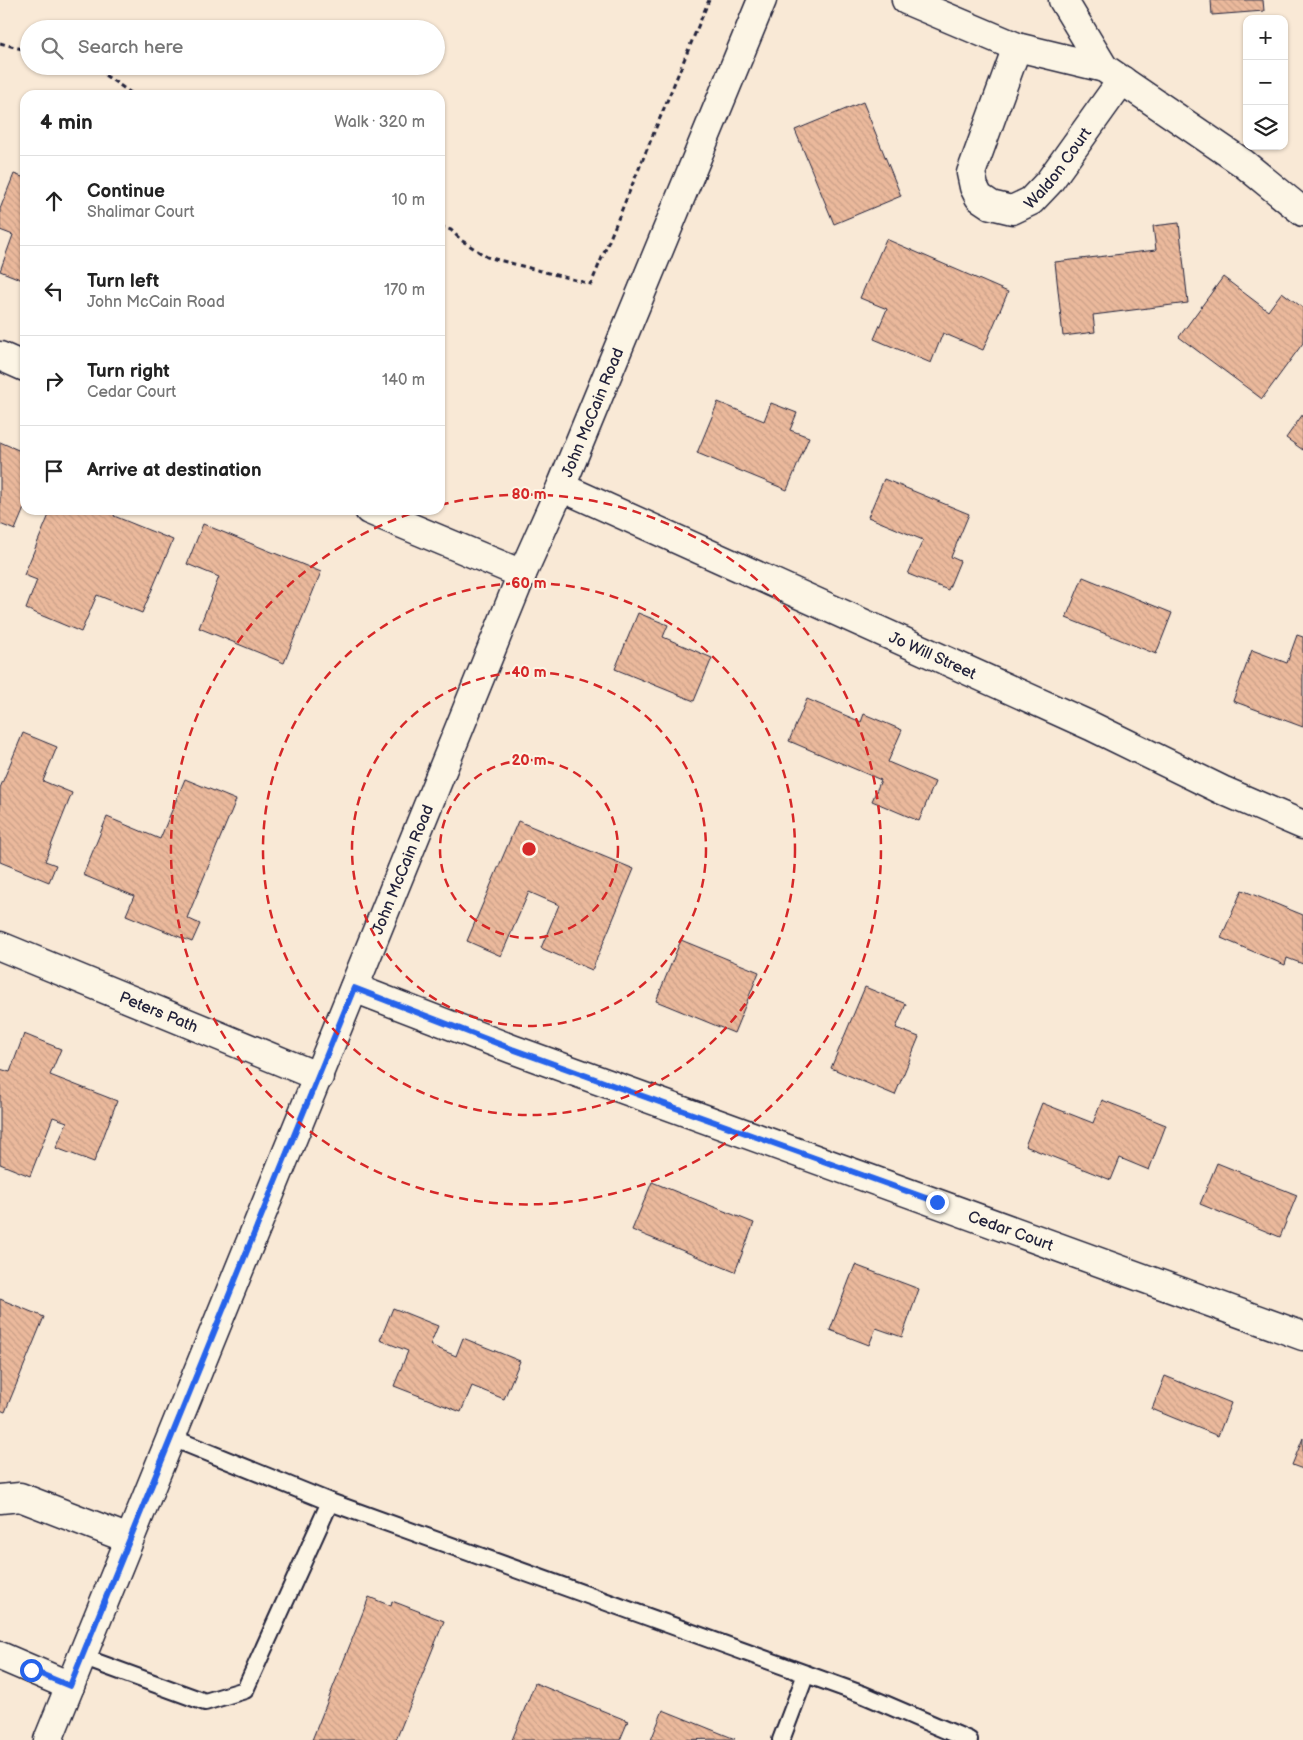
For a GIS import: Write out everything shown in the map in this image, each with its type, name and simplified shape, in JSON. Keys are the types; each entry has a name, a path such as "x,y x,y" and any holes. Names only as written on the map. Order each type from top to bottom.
{"street":[{"name":"John McCain Road","path":"48,1740 522,574 561,487 762,0"},
{"path":"906,0 1017,47 1113,74 1243,163 1303,212"},
{"path":"1063,0 1113,74"},
{"name":"Waldon Court","path":"1017,47 972,173 974,187 979,197 1002,209 1012,210 1031,201 1050,182 1113,74"},
{"path":"0,356 20,365"},
{"name":"Jo Will Street","path":"561,487 1091,726 1222,790 1303,825"},
{"path":"381,515 522,574"},
{"name":"Peters Path","path":"0,946 319,1077"},
{"name":"Cedar Court","path":"354,988 521,1052 1303,1336"},
{"path":"0,1499 20,1497 129,1539"},
{"path":"0,1656 70,1686"}],"lane":[{"path":"170,1437 330,1502 864,1695 969,1740"},
{"path":"82,1657 205,1702 245,1690 330,1502"},
{"path":"781,1740 806,1674"}],"path":[{"path":"445,228 451,230 461,240 486,257 591,284 709,0"},
{"path":"0,43 20,49"},
{"path":"105,75 127,90"}],"building":[{"path":"1211,0 1263,0 1264,11 1212,15"},
{"path":"863,102 901,196 834,224 795,130"},
{"path":"14,174 20,176 20,279 0,271 13,235 0,230 0,209"},
{"path":"1179,223 1188,303 1093,315 1095,332 1063,336 1055,262 1156,250 1153,226"},
{"path":"886,239 1008,292 983,350 943,333 931,363 874,339 887,309 860,298"},
{"path":"1223,277 1268,311 1282,292 1303,308 1303,343 1262,399 1179,337"},
{"path":"718,402 764,421 771,403 797,413 790,430 809,437 787,490 697,453"},
{"path":"1303,414 1303,450 1286,438"},
{"path":"0,442 20,451 21,515 15,530 0,524"},
{"path":"884,479 969,514 951,557 960,561 948,590 908,574 923,540 868,517"},
{"path":"49,515 114,515 173,540 142,613 97,595 81,632 26,609 37,580 24,575"},
{"path":"203,524 321,572 284,663 199,628 219,577 187,564"},
{"path":"1083,577 1172,613 1156,654 1066,618"},
{"path":"638,613 668,625 663,637 712,658 694,701 615,669"},
{"path":"1297,635 1303,637 1303,727 1233,701 1252,650 1287,663"},
{"path":"807,699 861,722 864,714 902,730 888,762 935,782 919,821 872,801 881,780 789,741"},
{"path":"23,733 57,747 43,781 72,793 45,861 56,865 49,882 0,862 0,788"},
{"path":"185,779 236,800 187,918 200,924 192,942 126,915 134,896 83,875 107,817 160,839"},
{"path":"518,821 634,869 592,970 541,948 559,905 529,892 501,956 467,941"},
{"path":"1242,890 1303,915 1303,964 1287,958 1285,965 1221,938"},
{"path":"681,940 759,972 734,1033 656,1001"},
{"path":"865,987 906,1004 896,1028 919,1037 895,1095 831,1068"},
{"path":"24,1034 61,1049 50,1075 117,1101 94,1162 56,1148 67,1122 53,1117 30,1176 0,1164 0,1069 10,1072"},
{"path":"1102,1100 1166,1125 1149,1170 1120,1158 1111,1180 1025,1146 1042,1103 1093,1123"},
{"path":"1217,1163 1297,1195 1280,1237 1200,1204"},
{"path":"652,1182 754,1223 735,1272 632,1230"},
{"path":"855,1265 919,1289 902,1337 876,1328 869,1345 830,1330"},
{"path":"0,1299 44,1317 5,1412 0,1410"},
{"path":"393,1308 438,1326 430,1345 456,1356 463,1338 520,1361 504,1399 472,1386 461,1412 394,1386 408,1351 380,1340"},
{"path":"1165,1376 1231,1403 1218,1436 1152,1409"},
{"path":"1303,1438 1303,1469 1292,1465"},
{"path":"369,1597 391,1606 392,1601 444,1621 396,1740 312,1740"},
{"path":"535,1683 628,1721 620,1740 512,1740"},
{"path":"663,1710 735,1739 651,1740"}],"route":[{"path":"31,1670 70,1686 354,988 512,1049 937,1202"}]}
